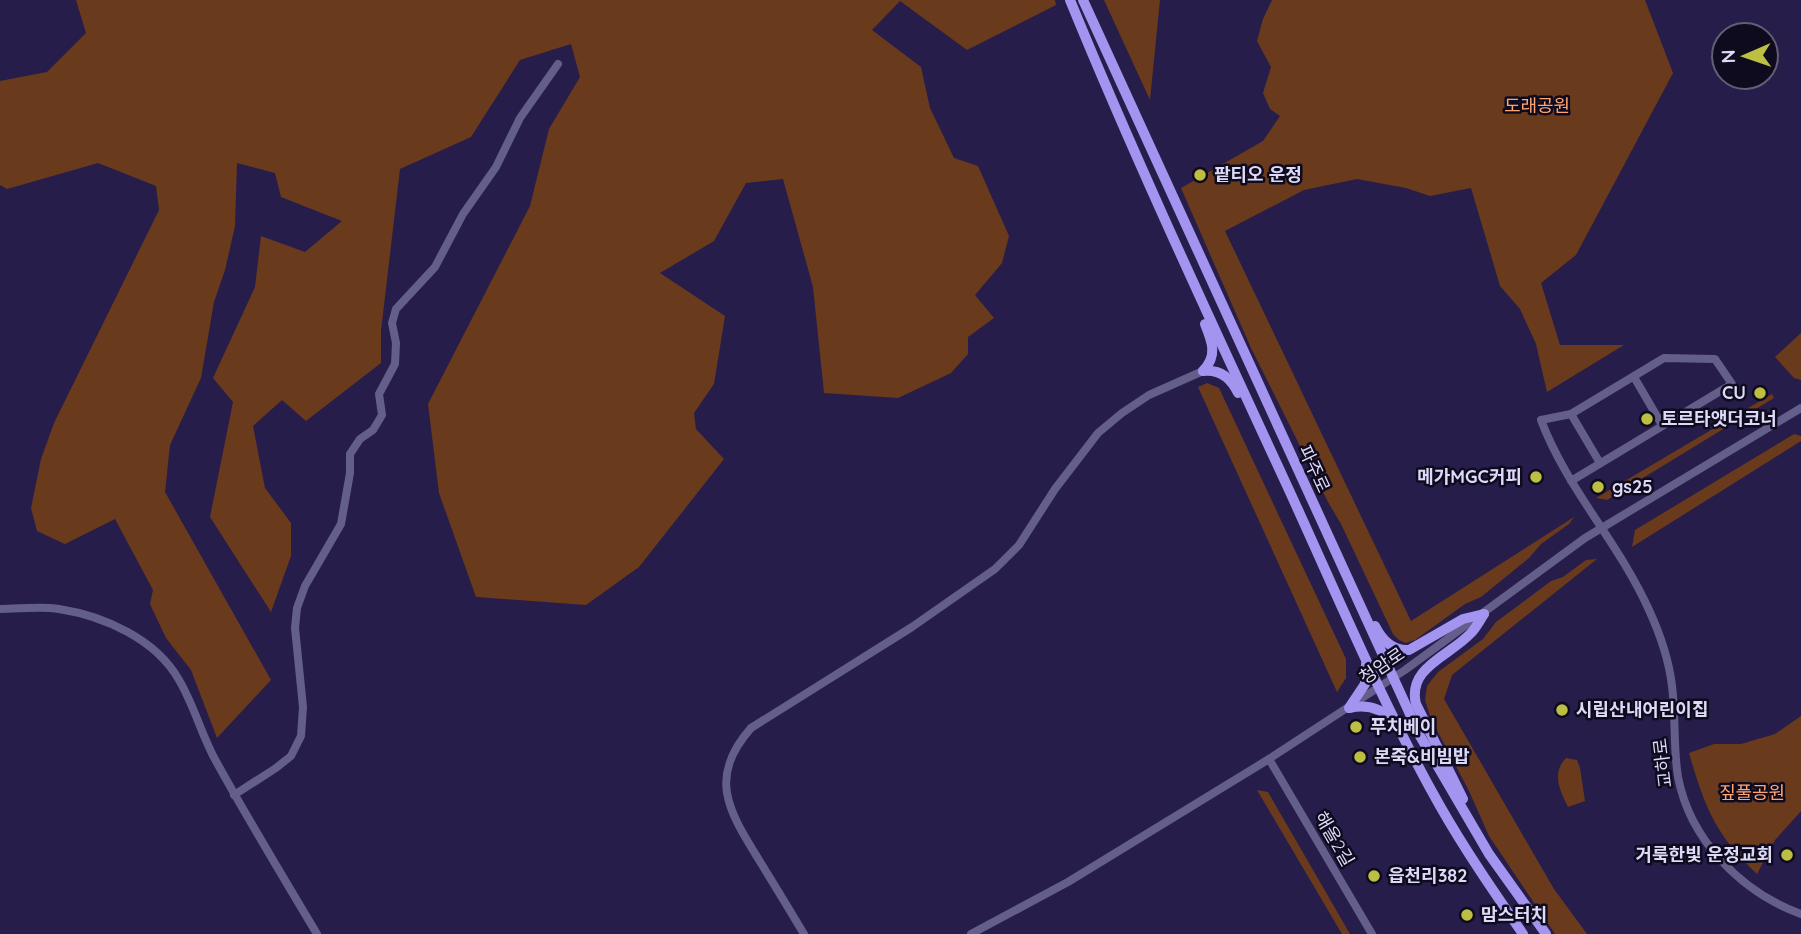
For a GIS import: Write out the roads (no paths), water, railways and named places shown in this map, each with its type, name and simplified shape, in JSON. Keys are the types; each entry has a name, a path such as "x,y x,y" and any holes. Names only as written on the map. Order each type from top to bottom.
{"main road":[{"name":"파주로","path":"1070,0 1109,96 1378,688 1440,805 1486,881 1523,934"},
{"name":"파주로","path":"1083,0 1420,736 1489,854 1546,934"},
{"path":"1193,283 1195,301 1212,341 1210,364 1203,371"},
{"path":"1203,371 1212,370 1228,378 1253,412"},
{"path":"1325,530 1350,573 1380,636 1392,646 1402,651 1409,650 1463,619 1484,614"},
{"path":"1471,823 1462,795 1414,696 1416,681 1425,669 1471,634 1484,614"},
{"path":"1349,708 1365,684 1366,664 1362,651"},
{"path":"1349,708 1370,706 1380,711 1400,730"}],"street":[{"path":"234,795 284,762 301,736 303,707 295,628 297,608 305,586 341,524 350,473 350,454 360,439 373,430 382,415 379,394 395,365 396,344 392,324 396,309 435,267 463,214 496,167 520,118 558,64"},
{"path":"1571,481 1732,384 1716,359 1664,358 1571,414 1600,463"},
{"path":"804,934 739,828 729,806 726,784 729,762 737,744 751,728 912,627 995,569 1019,545 1062,479 1098,433 1149,395 1203,371"},
{"path":"1634,377 1662,425"},
{"name":"청암로","path":"971,934 1090,869 1269,759 1392,679 1601,527 1801,408"},
{"name":"교하로","path":"1571,414 1541,420 1571,481 1632,575 1657,628 1672,685 1678,777 1683,799 1697,829 1713,853 1737,876 1777,904 1801,914"},
{"path":"0,609 57,609 97,618 130,634 158,653 178,678 195,712 207,747 317,934"},
{"name":"해올2길","path":"1269,759 1372,934"}],"place":[{"name":"팥티오 운정","path":"1200,175"},
{"name":"CU","path":"1760,393"},
{"name":"토르타앳더코너","path":"1647,419"},
{"name":"메가MGC커피","path":"1536,477"},
{"name":"gs25","path":"1598,487"},
{"name":"시립산내어린이집","path":"1562,710"},
{"name":"푸치베이","path":"1356,727"},
{"name":"본죽&비빔밥","path":"1360,757"},
{"name":"거룩한빛 운정교회","path":"1787,855"},
{"name":"읍천리382","path":"1374,876"},
{"name":"맘스터치","path":"1467,915"}],"park label":[{"name":"도래공원","path":"1537,106"},
{"name":"짚풀공원","path":"1752,793"}]}
